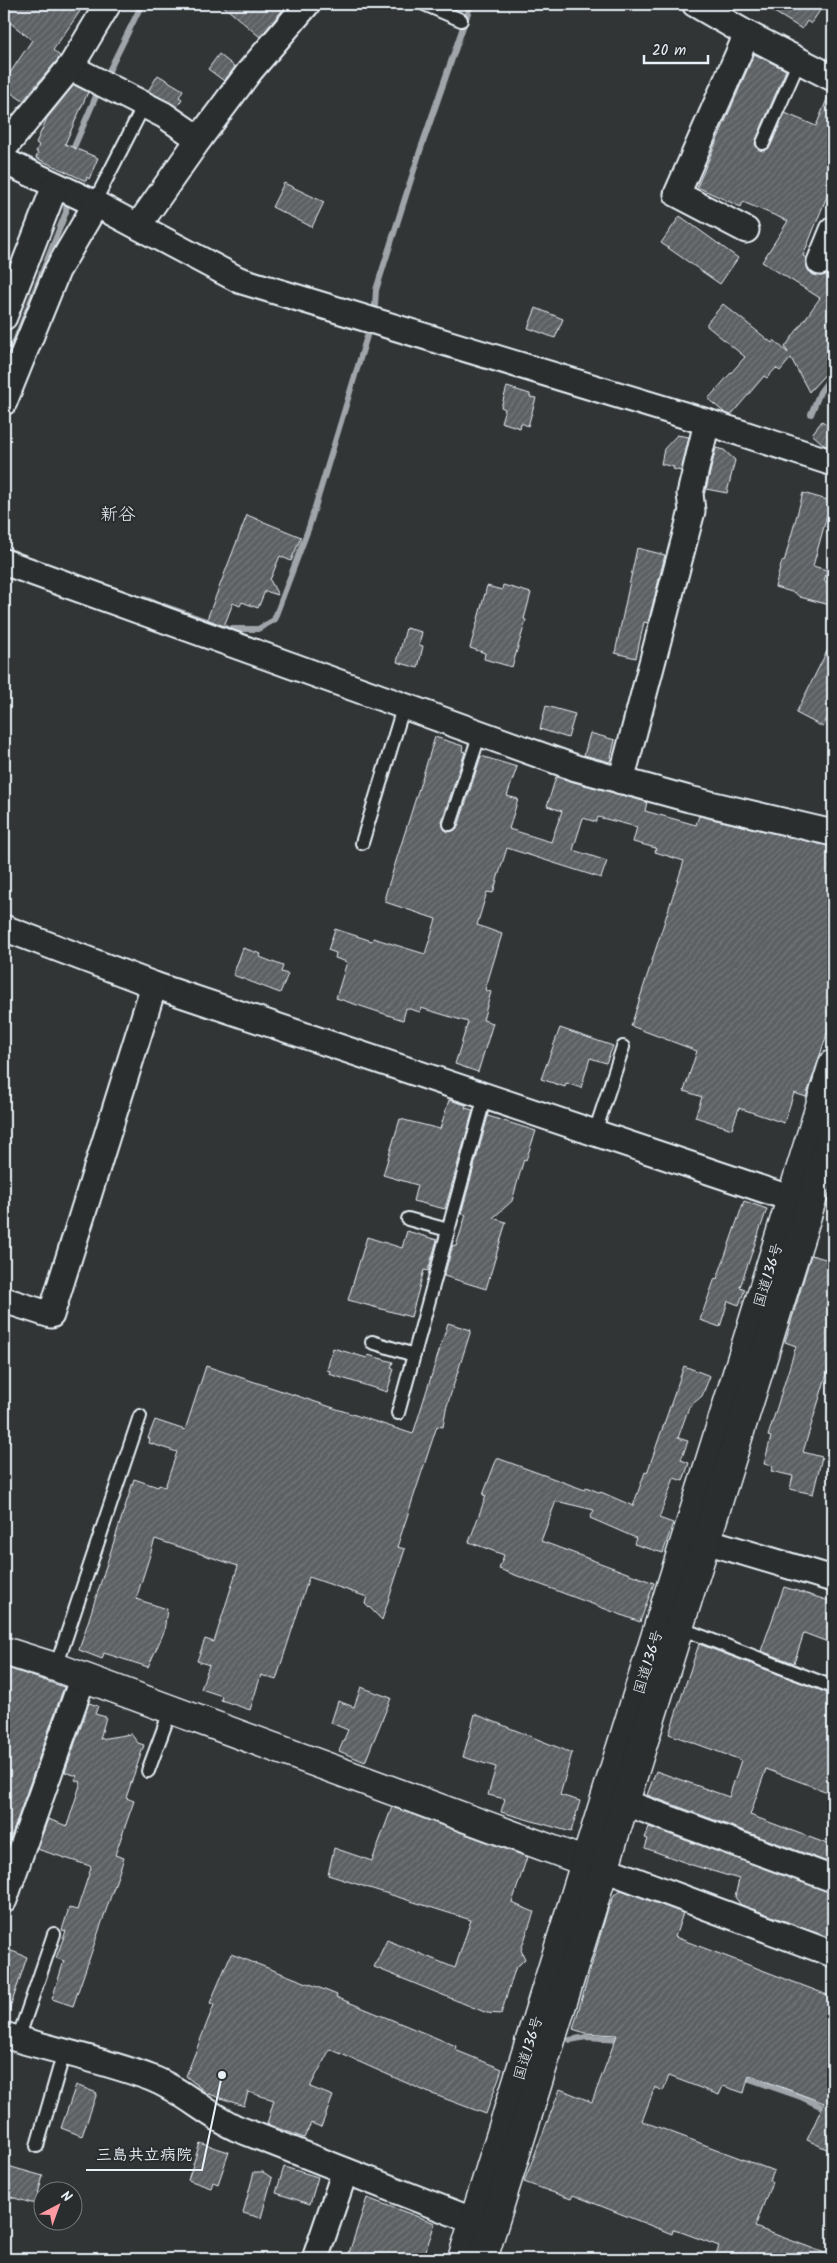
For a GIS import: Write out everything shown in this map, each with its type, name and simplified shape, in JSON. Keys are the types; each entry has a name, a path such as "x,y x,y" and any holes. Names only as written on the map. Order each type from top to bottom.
{"main road":[{"name":"国道136号","path":"483,2259 596,1865 696,1538 792,1199 833,1064"},
{"name":"国道136号","path":"462,2259 596,1865 626,1803 680,1628 696,1538 833,1132"},
{"path":"4,1651 56,1667 596,1865"}],"street":[{"path":"4,148 70,67 108,4"},
{"path":"138,226 200,139 216,113 307,4"},
{"path":"703,6 747,34 833,78"},
{"path":"746,230 678,194 747,34"},
{"path":"70,67 164,115 200,139"},
{"path":"4,161 138,226 239,280 707,422 833,463"},
{"path":"4,317 56,186"},
{"path":"4,402 57,271 90,202"},
{"path":"820,262 833,230"},
{"path":"621,781 692,511 690,494 707,422"},
{"path":"4,562 480,733 621,781 833,833"},
{"path":"4,928 154,985 792,1199"},
{"path":"4,1300 51,1315 154,985"},
{"path":"696,1538 833,1579"},
{"path":"4,1900 83,1677"},
{"path":"626,1803 833,1879"},
{"path":"596,1865 833,1954"},
{"path":"11,2037 151,2078 180,2093 221,2121 474,2221"},
{"path":"315,2259 345,2171"}],"lane":[{"path":"424,4 461,20"},
{"path":"763,142 799,61"},
{"path":"90,202 144,105"},
{"path":"362,842 404,705"},
{"path":"450,824 480,733"},
{"path":"594,1132 623,1047"},
{"path":"398,1413 485,1096"},
{"path":"408,1219 448,1230"},
{"path":"372,1342 414,1355"},
{"path":"56,1667 140,1416"},
{"path":"680,1628 833,1687"},
{"path":"148,1770 172,1709"},
{"path":"11,2037 54,1934"},
{"path":"37,2146 64,2052"}],"building":[{"path":"4,4 85,4 53,50 60,56 59,58 23,101 4,88 4,82 32,40 4,18"},
{"path":"221,4 274,4 282,11 260,37"},
{"path":"761,4 824,4 811,24 807,21 802,29"},
{"path":"219,54 235,67 224,81 208,69"},
{"path":"754,54 786,70 756,140 755,144 759,150 764,151 770,147 785,113 816,126 830,92 833,92 833,193 829,191 803,256 806,258 808,270 814,275 822,276 829,273 833,275 833,366 809,392 791,358 780,371 776,368 767,378 764,376 731,415 725,413 708,399 745,357 707,326 707,323 723,304 772,343 774,340 788,353 785,347 820,298 762,262 788,221 743,202 741,207 697,187"},
{"path":"158,75 183,90 179,97 182,99 177,107 148,91"},
{"path":"74,85 88,92 65,144 98,158 89,179 87,177 86,181 36,158 39,145 36,143 47,118"},
{"path":"284,183 324,202 312,227 272,207"},
{"path":"680,216 738,258 720,284 661,243"},
{"path":"536,308 563,319 555,338 528,328"},
{"path":"507,387 530,394 530,397 536,398 528,426 521,423 520,428 501,422 505,409 501,407"},
{"path":"822,421 833,429 833,448 824,445 812,434"},
{"path":"677,435 689,437 681,471 661,464 664,449"},
{"path":"716,448 724,450 735,460 727,493 706,489"},
{"path":"803,493 831,501 813,566 827,570 824,581 833,584 833,606 800,597 795,593 775,587"},
{"path":"247,515 301,537 291,561 280,556 270,580 278,595 265,591 258,608 242,602 240,606 233,603 224,626 207,619"},
{"path":"637,548 665,555 648,623 644,622 636,658 615,653"},
{"path":"503,585 531,593 524,619 526,620 512,667 484,659 485,653 470,648 487,586 502,590"},
{"path":"406,628 422,632 419,645 423,646 418,668 397,662"},
{"path":"833,639 833,707 823,727 796,713"},
{"path":"546,706 575,714 568,738 540,729"},
{"path":"590,733 615,740 610,762 584,755"},
{"path":"435,737 463,746 462,751 465,752 442,821 444,829 448,832 458,827 481,756 517,767 507,796 518,799 509,829 551,842 562,811 547,806 556,777 647,802 645,811 696,825 699,816 833,847 833,1016 806,1097 794,1093 784,1123 739,1108 732,1129 695,1117 702,1097 684,1091 697,1051 631,1026 684,861 655,852 656,848 633,842 637,827 598,817 596,822 583,818 573,850 607,861 601,878 507,848 493,893 487,892 477,925 502,934 485,990 491,992 483,1020 493,1023 478,1072 455,1064 468,1022 421,1008 420,1012 406,1008 403,1020 336,998 347,962 335,958 336,953 328,950 335,929 372,941 373,938 425,954 436,919 385,902 385,896"},
{"path":"243,948 261,954 260,957 283,966 281,972 288,974 280,993 233,975"},
{"path":"560,1028 613,1046 606,1063 590,1058 581,1088 566,1083 565,1087 541,1079"},
{"path":"449,1100 466,1105 465,1108 473,1110 445,1209 413,1201 417,1185 383,1175 400,1119 440,1129"},
{"path":"488,1116 536,1131 526,1160 524,1159 512,1201 493,1218 506,1222 486,1289 444,1276 453,1245 456,1246 466,1215 461,1214"},
{"path":"744,1201 767,1209 740,1287 745,1289 739,1305 728,1301 720,1327 700,1320 715,1278 717,1279"},
{"path":"407,1231 437,1240 428,1271 424,1270 411,1317 348,1300 367,1237 402,1248"},
{"path":"811,1255 833,1261 833,1354 803,1452 822,1457 813,1494 790,1489 793,1476 771,1471 773,1466 764,1464 771,1437 768,1436 796,1346 785,1342"},
{"path":"448,1323 471,1330 446,1409 443,1427 437,1426 397,1547 405,1549 382,1620 365,1603 367,1597 309,1577 276,1680 261,1675 250,1710 221,1700 222,1696 201,1689 209,1665 197,1661 205,1639 214,1642 238,1566 155,1539 136,1599 167,1609 164,1632 148,1667 104,1653 102,1659 79,1650 134,1479 158,1487 159,1485 165,1487 177,1452 149,1443 150,1439 148,1438 155,1420 185,1430 206,1366 413,1434"},
{"path":"333,1348 367,1358 368,1355 393,1362 391,1368 394,1369 387,1392 329,1374 330,1371 327,1370"},
{"path":"684,1366 710,1376 702,1396 689,1407 678,1438 688,1441 681,1460 689,1463 683,1481 674,1478 659,1518 673,1523 663,1553 634,1544 636,1538 590,1518 594,1510 556,1501 541,1541 654,1583 640,1622 499,1569 504,1555 469,1542 486,1496 483,1495 497,1458 585,1490 586,1487 601,1492 633,1506 645,1472 647,1473"},
{"path":"784,1587 833,1602 833,1644 804,1633 794,1663 761,1651"},
{"path":"699,1644 833,1695 833,1794 766,1769 750,1815 833,1846 833,1864 647,1795 656,1771 729,1797 741,1760 669,1734"},
{"path":"7,1668 64,1687 10,1840 4,1838 4,1677"},
{"path":"361,1687 391,1698 365,1762 339,1751 348,1730 331,1723 338,1701 354,1707"},
{"path":"89,1703 98,1706 95,1714 106,1717 100,1739 131,1734 138,1743 144,1745 126,1798 134,1801 115,1855 124,1858 73,2006 52,1999 64,1961 56,1958 66,1931 62,1930 69,1908 77,1910 91,1868 90,1866 37,1849 48,1819 67,1826 81,1782 75,1780 77,1776 65,1772"},
{"path":"475,1714 572,1753 560,1795 580,1801 571,1832 501,1812 505,1799 488,1795 496,1767 463,1757"},
{"path":"392,1807 527,1857 512,1903 534,1912 521,1950 525,1959 515,1969 501,2014 487,2013 374,1967 387,1940 455,1968 471,1920 328,1875 334,1848 372,1861"},
{"path":"649,1827 833,1893 833,1939 741,1905 735,1897 739,1879 645,1848 648,1839 645,1838"},
{"path":"621,1890 683,1913 675,1937 833,1997 833,2152 807,2140 824,2103 749,2075 744,2093 723,2086 719,2095 669,2076 663,2091 655,2087 642,2121 774,2171 770,2181 772,2182 755,2227 833,2256 833,2259 714,2259 719,2246 681,2232 673,2230 672,2234 573,2195 571,2199 524,2182 560,2089 592,2102 617,2035 585,2033 573,2029 607,1912 614,1895"},
{"path":"4,1948 27,1957 7,2017 4,2017"},
{"path":"231,1954 337,1995 336,1997 456,2046 455,2050 502,2069 486,2114 427,2092 330,2049 310,2087 333,2096 321,2127 311,2123 304,2138 267,2124 274,2100 248,2092 244,2106 206,2093 186,2076 214,2005 210,2003"},
{"path":"76,2085 97,2093 82,2136 61,2128"},
{"path":"200,2143 229,2152 218,2184 213,2182 211,2188 188,2180"},
{"path":"4,2165 43,2176 42,2180 32,2180 32,2203 4,2195"},
{"path":"284,2167 318,2177 310,2204 276,2193"},
{"path":"254,2172 263,2172 272,2178 261,2218 243,2213"},
{"path":"367,2198 435,2223 423,2259 347,2259"}],"waterway":[{"path":"105,79 142,4"},
{"path":"375,306 376,290 420,151 471,4"},
{"path":"71,154 100,87"},
{"path":"4,369 66,212 67,197"},
{"path":"144,599 229,629 258,629 274,620 309,527 367,336"},
{"path":"811,414 820,392 833,374"},
{"path":"4,549 15,553"},
{"path":"570,2040 586,2037 622,2039"},
{"path":"741,2076 801,2097 833,2112"}],"place":[{"name":"三島共立病院","path":"222,2075"}],"district":[{"name":"新谷","path":"118,514"}]}
